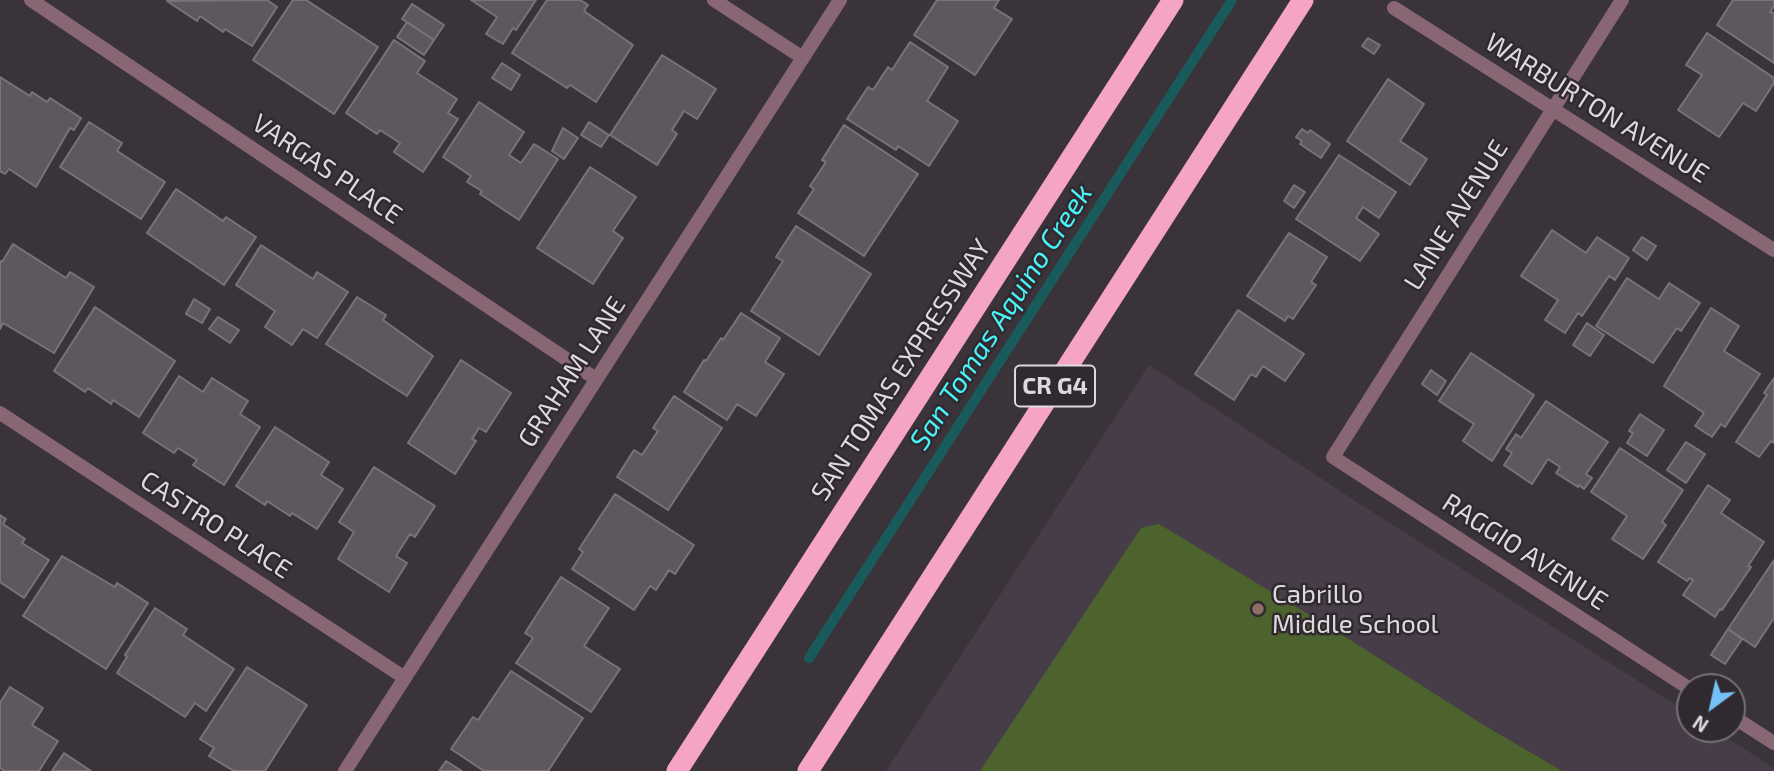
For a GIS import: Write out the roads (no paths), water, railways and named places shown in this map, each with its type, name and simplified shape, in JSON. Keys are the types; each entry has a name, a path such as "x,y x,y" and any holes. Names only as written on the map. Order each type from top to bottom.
{"highway":[{"name":"SAN TOMAS EXPRESSWAY","path":"677,771 1173,0"},
{"name":"CR G4","path":"808,771 1303,0"}],"street":[{"name":"VARGAS PLACE","path":"30,0 596,379"},
{"path":"714,0 803,58"},
{"name":"GRAHAM LANE","path":"345,771 840,0"},
{"name":"LAINE AVENUE","path":"1333,457 1622,0"},
{"name":"WARBURTON AVENUE","path":"1394,8 1774,250"},
{"name":"CASTRO PLACE","path":"0,413 405,678"},
{"name":"RAGGIO AVENUE","path":"1333,457 1676,680"},
{"path":"1746,725 1774,743"}],"waterway":[{"name":"San Tomas Aquino Creek","path":"809,658 1232,0"}],"place":[{"name":"Cabrillo Middle School","path":"1258,609"}]}
